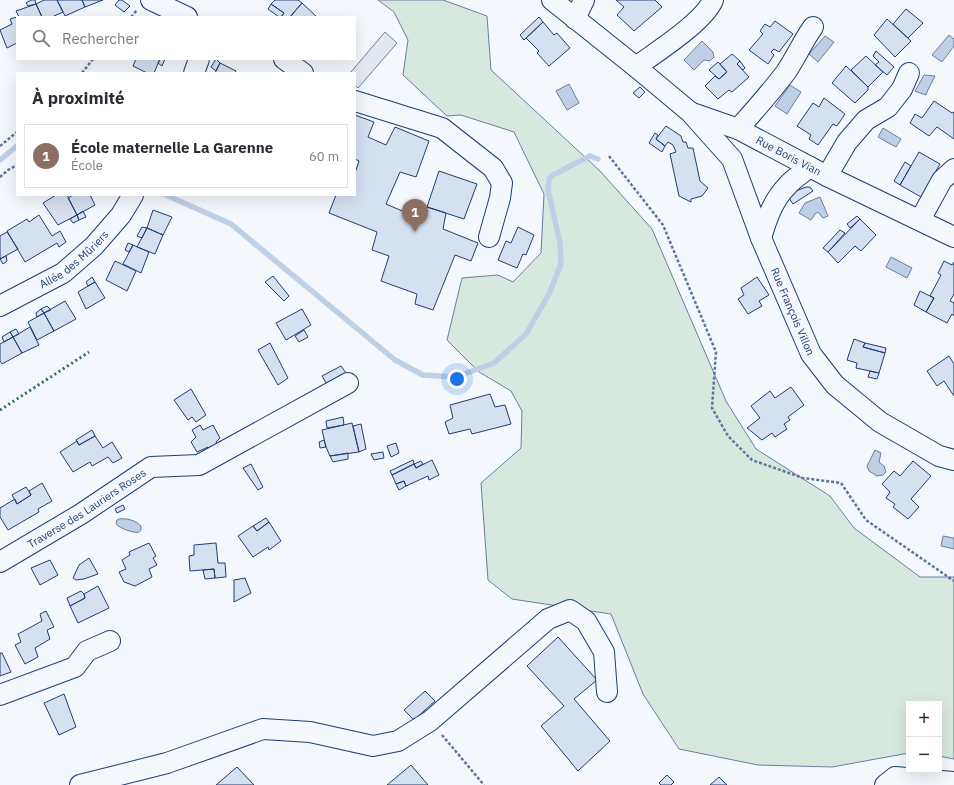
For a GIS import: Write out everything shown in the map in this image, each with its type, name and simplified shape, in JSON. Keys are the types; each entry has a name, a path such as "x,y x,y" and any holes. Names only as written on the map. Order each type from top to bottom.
{"street":[{"path":"151,0 185,16"},
{"name":"Rue François Villon","path":"552,0 690,112 732,159 761,238 811,354 835,385 880,422 939,456 954,460"},
{"path":"575,19 584,0"},
{"path":"636,67 692,26 713,0"},
{"path":"738,129 786,71 813,26"},
{"path":"194,72 199,60"},
{"path":"285,60 302,72"},
{"path":"761,238 767,218 775,201 788,184 818,171 847,142 866,120 888,107 902,89 909,73"},
{"path":"356,101 442,128 493,168 502,183 500,198 489,237"},
{"name":"Rue François Villon","path":"690,112 738,129"},
{"name":"Rue Boris Vian","path":"738,129 818,171 954,237"},
{"path":"920,220 942,180 954,169"},
{"name":"Allée des Mûriers","path":"0,306 63,273 94,246 122,215 132,196"},
{"name":"Traverse des Lauriers Roses","path":"0,562 80,514 151,467 199,465 348,383"},
{"path":"80,785 167,762 263,728 310,732 373,746 398,742 430,721 548,619 570,610 586,621 604,652 607,692"},
{"path":"0,695 75,668 87,651 110,641"},
{"path":"885,785 895,777 954,782"}],"path":[{"path":"83,72 92,60"},
{"path":"0,146 16,133"},
{"path":"609,156 663,226 669,240 716,352 712,408 728,436 752,460 803,478 841,483 866,520 954,581"},
{"path":"0,177 16,166"},
{"path":"430,721 484,785"}],"shaded area":[{"path":"378,0 443,0 487,16 491,70 600,171 652,229 726,401 756,449 830,496 854,528 920,577 954,577 954,759 942,757 942,701 906,701 906,754 832,767 758,765 679,749 643,694 611,614 512,599 488,580 481,483 521,448 522,411 511,391 479,372 447,340 462,278 498,275 513,282 541,253 544,194 514,132 461,115 447,116 403,75 408,40 394,12"},
{"path":"385,32 397,43 358,88 356,86 356,72 351,72"}],"water":[{"path":"949,35 954,39 954,46 942,62 932,55"},
{"path":"825,36 834,42 818,62 809,54"},
{"path":"702,41 713,52 714,57 710,61 704,60 694,70 684,60"},
{"path":"924,75 935,76 926,95 915,91"},
{"path":"569,84 579,103 567,110 556,91"},
{"path":"790,85 801,92 787,114 775,106"},
{"path":"883,128 901,139 896,147 878,137"},
{"path":"820,197 828,216 823,218 818,212 811,220 799,213 805,203"},
{"path":"891,257 912,268 907,278 886,267"},
{"path":"875,450 881,453 879,462 884,466 886,472 883,475 877,476 869,471 867,466"},
{"path":"117,520 134,521 141,526 141,530 139,532 134,532 120,527 116,524"},
{"path":"943,536 954,538 954,549 941,546"}],"building":[{"path":"31,0 35,0 36,4 28,6 26,3"},
{"path":"44,0 57,0 63,12 54,16 42,16 36,4"},
{"path":"57,0 82,0 85,7 65,16"},
{"path":"82,0 103,0 85,7"},
{"path":"119,0 122,0 130,6 124,12 115,5"},
{"path":"275,0 298,0 302,3 291,16 282,16 284,13 271,4"},
{"path":"616,0 655,0 662,7 634,31 617,15 624,7"},
{"path":"302,3 316,16 291,16"},
{"path":"36,4 42,16 18,16 16,11"},
{"path":"271,4 284,13 282,16 278,16 268,9"},
{"path":"906,9 923,23 908,38 893,24"},
{"path":"16,17 16,44 7,48 0,30 12,24 10,19"},
{"path":"539,17 543,22 524,40 520,35"},
{"path":"887,19 911,41 895,57 874,35"},
{"path":"775,21 793,34 779,52 774,49 771,52 774,55 768,64 749,50 763,34 760,31 765,24 770,27"},
{"path":"543,22 554,35 557,33 570,48 549,66 537,53 539,51 526,38"},
{"path":"876,51 894,67 887,75 875,65 879,62 873,56"},
{"path":"732,54 740,61 737,64 749,77 732,92 729,90 718,99 705,86 715,76 719,79 727,72 720,64"},
{"path":"866,56 883,72 868,87 851,70"},
{"path":"136,60 160,60 154,72 145,72 133,66"},
{"path":"160,60 165,60 162,66 158,63"},
{"path":"215,60 220,63 216,71 211,67"},
{"path":"740,61 745,68 743,70 737,64"},
{"path":"718,62 727,72 719,79 709,70"},
{"path":"220,63 236,71 236,72 216,72"},
{"path":"846,66 868,87 868,90 855,103 832,83"},
{"path":"640,87 645,92 639,98 633,93"},
{"path":"824,98 845,114 837,126 833,124 818,145 809,139 811,135 797,126 813,103 819,107"},
{"path":"934,101 952,113 954,112 954,139 937,127 929,136 910,123 915,114 922,118"},
{"path":"356,115 374,122 368,137 386,145 395,127 429,141 416,177 400,172 386,204 421,219 427,207 446,213 443,229 478,243 471,261 455,255 433,310 415,304 417,294 381,281 389,256 372,250 377,232 329,213 336,196 356,196 356,170 359,161 356,160"},
{"path":"666,126 681,136 683,142 686,142 688,148 693,148 700,181 708,188 702,196 691,199 691,202 679,196 670,154 676,152 673,145 668,142 665,146 656,139"},
{"path":"655,133 658,135 656,139 665,146 662,152 649,143"},
{"path":"919,152 940,164 921,197 900,185"},
{"path":"905,162 911,166 900,185 894,181"},
{"path":"439,171 477,184 464,219 427,207"},
{"path":"810,187 813,191 793,204 788,197 793,192"},
{"path":"54,196 68,196 77,215 58,225 43,203"},
{"path":"71,196 90,196 95,205 77,215 68,198"},
{"path":"153,210 172,217 163,235 147,228"},
{"path":"83,211 86,217 79,220 77,215"},
{"path":"39,215 52,236 60,231 66,242 59,247 57,243 25,262 7,231 27,219 29,222"},
{"path":"77,215 79,220 73,223 70,219"},
{"path":"857,216 860,219 850,228 847,224"},
{"path":"860,219 876,235 861,251 855,246 838,263 828,252"},
{"path":"142,227 147,228 142,238 137,236"},
{"path":"518,227 534,235 526,255 523,254 517,268 498,260 506,241 511,243"},
{"path":"147,228 163,235 155,254 137,247"},
{"path":"840,230 845,233 828,252 823,248"},
{"path":"7,232 18,249 0,259 0,236"},
{"path":"128,243 133,245 129,252 125,250"},
{"path":"133,245 149,252 141,273 123,264"},
{"path":"6,256 7,261 3,264 0,259"},
{"path":"115,261 136,271 127,291 106,280"},
{"path":"944,261 952,265 954,262 954,294 950,301 954,303 954,316 952,314 947,323 926,312 934,298 930,296 941,275 938,273"},
{"path":"273,276 289,296 284,301 265,282"},
{"path":"92,277 95,282 88,286 86,282"},
{"path":"757,277 769,295 759,301 762,306 748,314 738,299 744,295 741,288"},
{"path":"95,282 105,298 86,309 78,292"},
{"path":"920,291 934,298 926,312 914,305"},
{"path":"65,301 76,319 54,331 44,313"},
{"path":"47,306 51,310 44,313 41,309"},
{"path":"41,309 44,313 37,317 36,313"},
{"path":"302,309 311,325 286,340 276,323"},
{"path":"44,313 54,331 37,340 28,322"},
{"path":"30,327 39,345 22,353 13,337"},
{"path":"16,329 19,334 13,337 10,332"},
{"path":"304,330 308,337 299,342 295,336"},
{"path":"10,332 13,337 4,342 2,337"},
{"path":"13,337 22,353 2,364 0,361 0,344"},
{"path":"854,339 865,343 863,347 885,353 879,373 856,368 857,363 847,360"},
{"path":"270,343 288,378 278,385 258,350"},
{"path":"865,343 886,348 885,353 863,347"},
{"path":"949,356 954,364 954,396 944,381 937,386 927,371"},
{"path":"341,366 349,377 329,388 322,376"},
{"path":"870,371 879,373 877,379 868,377"},
{"path":"791,387 804,405 788,417 790,420 784,424 787,429 775,437 772,433 762,440 747,428 760,418 751,406 770,391 775,398"},
{"path":"191,389 206,415 196,422 192,417 188,420 174,400"},
{"path":"490,394 495,407 505,405 511,424 472,434 470,429 449,434 445,422 453,418 450,405"},
{"path":"343,417 344,425 327,428 326,421"},
{"path":"352,423 359,452 330,456 322,430"},
{"path":"361,424 366,449 359,452 353,426"},
{"path":"200,425 203,430 213,425 220,438 216,442 218,446 209,450 208,447 197,452 191,442 196,437 192,430"},
{"path":"92,430 95,436 79,445 76,440"},
{"path":"95,436 103,448 112,442 122,458 113,463 108,457 92,466 90,462 73,472 60,452 77,441 79,445"},
{"path":"324,440 326,447 320,448 319,442"},
{"path":"396,443 399,453 391,457 387,446"},
{"path":"383,452 384,458 374,460 371,454"},
{"path":"348,453 348,459 333,462 330,456"},
{"path":"413,460 414,464 392,475 390,471"},
{"path":"432,460 439,475 429,480 428,476 406,486 404,481 396,484 392,475 414,464 416,468"},
{"path":"421,461 423,464 416,468 414,464"},
{"path":"913,461 931,476 911,499 919,507 908,519 893,507 895,504 886,498 890,492 882,484 894,471 900,476"},
{"path":"251,464 263,487 258,490 243,468"},
{"path":"404,481 406,486 399,490 396,484"},
{"path":"42,483 52,501 38,509 39,512 8,530 0,517 0,508 15,499 17,504 31,495 29,491"},
{"path":"26,487 31,495 17,504 12,495"},
{"path":"123,505 125,509 117,513 115,509"},
{"path":"266,518 269,522 257,531 253,526"},
{"path":"269,522 281,541 269,550 268,547 253,557 238,536 253,526 257,531"},
{"path":"149,543 156,556 153,558 157,565 149,569 152,577 135,586 124,582 119,572 126,569 122,560 130,555 129,552"},
{"path":"216,543 218,563 225,563 226,577 215,578 214,569 190,571 189,556 194,555 194,545"},
{"path":"89,558 98,574 84,579 76,580 73,578 79,565"},
{"path":"50,560 58,575 40,585 31,568"},
{"path":"214,569 215,578 205,579 203,570"},
{"path":"245,578 251,593 234,602 234,580"},
{"path":"98,586 109,608 78,623 70,606 85,598 84,594"},
{"path":"81,591 85,598 70,606 67,598"},
{"path":"46,611 54,627 47,630 50,639 35,648 38,657 25,664 15,645 21,642 18,634 42,621 40,614"},
{"path":"558,637 597,680 574,699 610,741 578,771 541,726 564,706 527,666"},
{"path":"0,653 2,653 11,672 0,676"},
{"path":"425,691 435,701 414,720 404,710"},
{"path":"64,694 76,727 59,735 44,703"},
{"path":"411,765 428,785 387,785"},
{"path":"237,767 254,785 216,785"},
{"path":"667,775 674,782 671,785 661,785 659,783"},
{"path":"719,777 727,785 710,785"}],"waterway":[{"path":"0,160 16,147"},
{"path":"168,196 231,224 395,360 423,375 456,377 494,363 526,334 549,294 561,264 560,243 548,190 549,179 553,175 590,156 598,159"}],"hedge":[{"path":"0,410 89,352"}],"place":[{"name":"École maternelle La Garenne","path":"415,232"}]}
